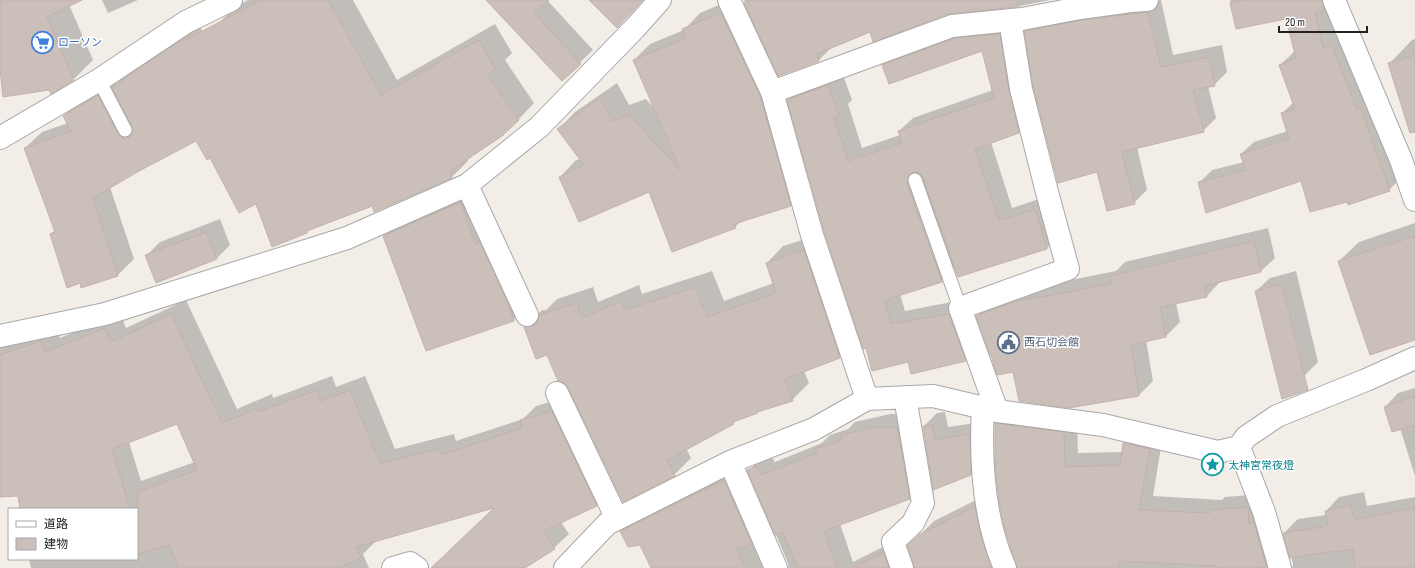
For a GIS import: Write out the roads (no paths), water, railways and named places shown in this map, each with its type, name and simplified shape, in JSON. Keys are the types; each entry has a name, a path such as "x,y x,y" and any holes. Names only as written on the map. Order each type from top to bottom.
{"street":[{"path":"0,138 99,80 186,22 232,0"},
{"path":"0,336 105,314 347,238 467,186 539,127 635,28 660,0"},
{"path":"729,0 772,92 812,235 867,399"},
{"path":"772,92 952,26 1010,20 1080,8 1147,0"},
{"path":"1334,0 1402,160 1415,200"},
{"path":"1005,568 989,522 985,488 981,440 990,409 960,308 1068,269 1046,192 1021,88 1010,20"},
{"path":"467,186 527,315"},
{"path":"565,568 607,524 730,462 814,429 867,399 932,396 990,409 1103,426 1218,452 1239,447 1246,437 1277,416 1366,380 1415,358"},
{"path":"557,393 617,519"},
{"path":"902,568 893,542 912,523 923,503 905,397"},
{"path":"1239,447 1264,512 1280,568"},
{"path":"730,462 776,568"},
{"path":"393,568 410,563 417,568"}],"lane":[{"path":"99,80 125,130"},
{"path":"914,180 960,308"}],"place":[{"name":"ローソン","path":"42,42"},
{"name":"西石切会館","path":"1008,342"},
{"name":"太神宮常夜燈","path":"1212,465"}]}
